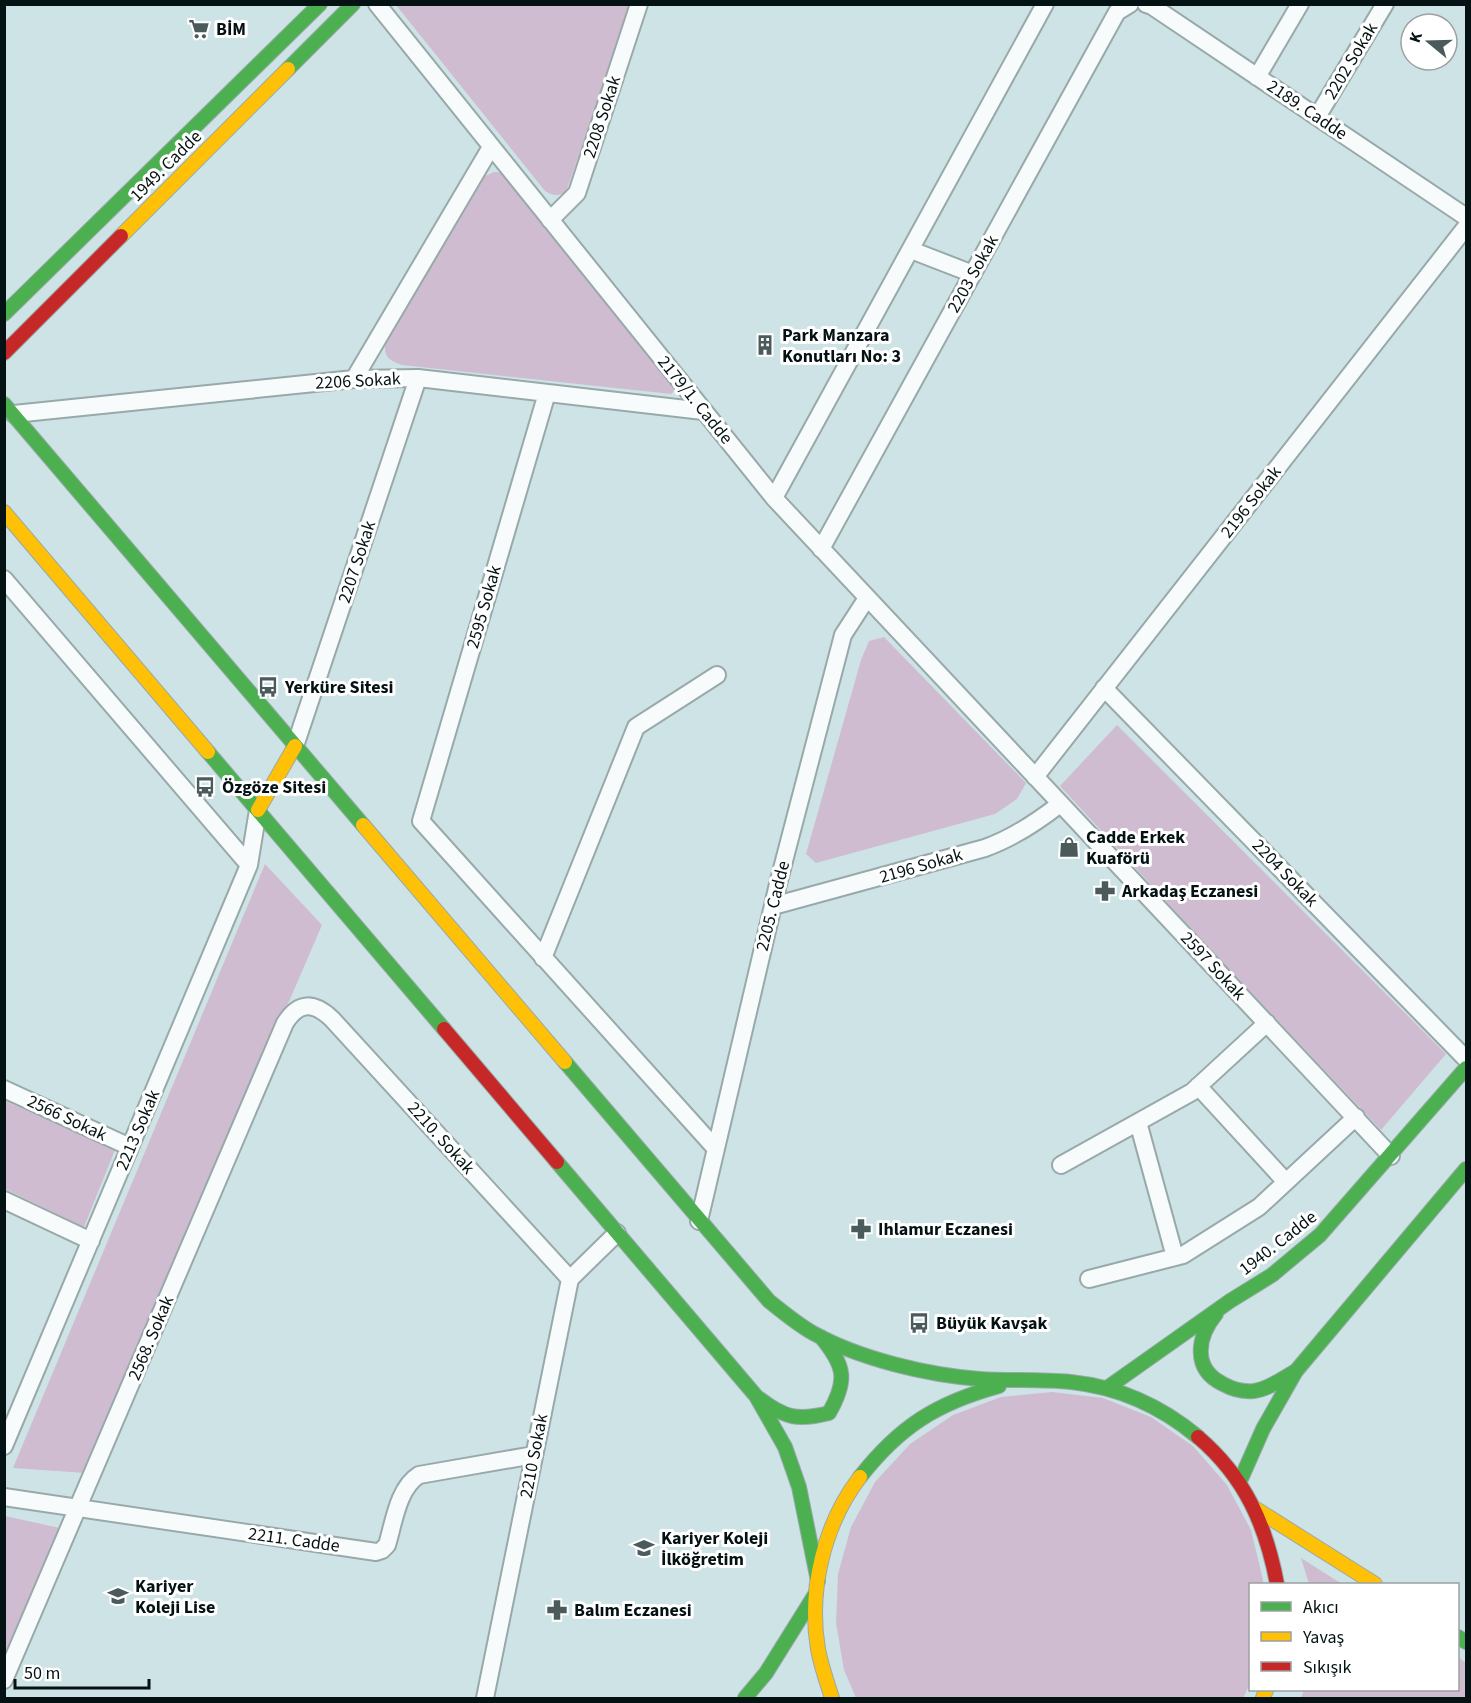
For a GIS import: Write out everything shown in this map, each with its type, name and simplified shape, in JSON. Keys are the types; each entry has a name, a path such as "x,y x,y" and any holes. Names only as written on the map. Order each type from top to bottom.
{"main road":[{"name":"1949. Cadde","path":"4,314 320,4"},
{"name":"1949. Cadde","path":"4,353 353,4"},
{"path":"9,409 769,1302 794,1321 821,1337 866,1353 962,1377 1027,1381 1053,1380 1107,1388 1159,1408 1204,1440 1240,1481 1256,1509 1274,1559 1277,1583"},
{"path":"4,512 756,1396 772,1409 791,1419 808,1419 829,1413 841,1394 843,1372 836,1354 821,1337"},
{"path":"258,810 295,746"},
{"name":"1940. Cadde","path":"1107,1388 1230,1301 1272,1275 1320,1235 1467,1068"},
{"path":"1240,1481 1263,1429 1296,1371 1467,1169"},
{"path":"1230,1301 1213,1317 1202,1336 1199,1357 1211,1378 1230,1389 1254,1391 1272,1385 1296,1371"},
{"path":"745,1698 766,1673 817,1587 826,1543 841,1507 862,1474 887,1445 918,1420 952,1401 988,1388 1027,1381"},
{"path":"756,1396 785,1447 800,1487 817,1587 818,1649 832,1698"},
{"path":"1256,1509 1373,1583"}],"street":[{"name":"2179/1. Cadde","path":"377,4 774,498 1035,777"},
{"name":"2208 Sokak","path":"550,220 577,193 639,4"},
{"path":"774,498 1045,4"},
{"name":"2203 Sokak","path":"821,549 1117,12 1130,4"},
{"name":"2189. Cadde","path":"1146,4 1467,217"},
{"path":"1257,77 1300,4"},
{"name":"2202 Sokak","path":"1317,117 1385,4"},
{"path":"354,380 491,147"},
{"name":"2196 Sokak","path":"1035,777 1467,227"},
{"path":"911,250 973,274"},
{"name":"2206 Sokak","path":"9,409 354,380 418,378 703,411"},
{"name":"2207 Sokak","path":"295,746 418,378"},
{"name":"2595 Sokak","path":"543,958 420,821 547,393"},
{"path":"4,579 249,865"},
{"name":"2205. Cadde","path":"699,1221 773,906 843,635 867,598"},
{"path":"716,1149 543,958 636,727 717,675"},
{"name":"2204 Sokak","path":"1104,688 1467,1059"},
{"name":"2597 Sokak","path":"1035,777 1391,1156"},
{"name":"2196 Sokak","path":"773,906 1003,842 1036,823 1060,804"},
{"name":"2213 Sokak","path":"4,1446 249,865 258,810"},
{"name":"2210. Sokak","path":"308,1006 316,1007 332,1019 570,1279"},
{"name":"2568. Sokak","path":"4,1680 285,1023 299,1008 308,1006"},
{"path":"1061,1165 1192,1092 1267,1023"},
{"path":"1198,1086 1286,1182"},
{"name":"2566 Sokak","path":"4,1089 130,1147"},
{"path":"1089,1279 1183,1254 1259,1208 1356,1117"},
{"path":"1138,1122 1175,1257"},
{"path":"4,1200 91,1240"},
{"path":"570,1279 617,1233"},
{"name":"2210 Sokak","path":"485,1698 570,1279"},
{"name":"2211. Cadde","path":"4,1497 376,1552 387,1545 404,1491 410,1480 419,1475 534,1455"}],"shaded area":[{"path":"396,5 631,5 566,192 556,195 545,191"},
{"path":"494,172 506,173 673,387 674,391 671,394 402,365 389,359 385,348 386,337 485,176"},
{"path":"884,637 1026,783 1017,799 995,814 816,863 806,854 861,660 869,641"},
{"path":"1117,725 1446,1054 1381,1130 1060,786"},
{"path":"265,864 322,925 86,1473 13,1468"},
{"path":"5,1101 115,1150 84,1227 5,1189"},
{"path":"1052,1392 1103,1398 1151,1417 1193,1446 1227,1485 1251,1530 1263,1580 1263,1583 1249,1583 1249,1686 1243,1698 856,1698 844,1670 836,1623 838,1574 851,1527 875,1482 910,1444 953,1415 1001,1397"},
{"path":"5,1516 60,1528 5,1665"},
{"path":"1301,1558 1340,1583 1309,1583"},
{"path":"1459,1658 1466,1663 1466,1698 1301,1698 1304,1691 1459,1691"}],"traffic: fast":[{"path":"4,314 320,4"},
{"path":"288,69 353,4"},
{"path":"4,404 363,825"},
{"path":"208,752 444,1029"},
{"path":"565,1062 769,1301 813,1333 851,1351 916,1370 980,1379 1071,1382 1106,1388 1139,1400 1170,1416 1198,1437"},
{"path":"1107,1388 1230,1301 1272,1275 1320,1235 1466,1068"},
{"path":"557,1162 756,1396 785,1447 799,1487 818,1581"},
{"path":"1240,1481 1263,1429 1296,1371 1466,1169"},
{"path":"1216,1314 1205,1333 1201,1352 1206,1370 1213,1378 1234,1389 1254,1391 1270,1386 1296,1371"},
{"path":"760,1399 792,1416 809,1417 829,1413 839,1391 841,1374 835,1356 821,1337"},
{"path":"860,1477 890,1444 921,1419 957,1400 999,1386"},
{"path":"745,1698 766,1673 816,1593"},
{"path":"1459,1638 1466,1642"}],"traffic: slow":[{"path":"121,236 288,69"},
{"path":"4,512 208,752"},
{"path":"258,810 295,746"},
{"path":"363,825 565,1062"},
{"path":"832,1698 822,1668 815,1627 817,1581 828,1537 837,1515 847,1495 860,1477"},
{"path":"1256,1509 1373,1583"},
{"path":"1263,1698 1266,1691"}],"traffic: jam":[{"path":"4,353 121,236"},
{"path":"444,1029 557,1162"},
{"path":"1198,1437 1229,1469 1251,1503 1267,1542 1277,1583"}],"place":[{"name":"BİM","path":"199,29"},
{"name":"Park Manzara Konutları No: 3","path":"765,345"},
{"name":"Yerküre Sitesi","path":"268,687"},
{"name":"Özgöze Sitesi","path":"205,787"},
{"name":"Cadde Erkek Kuaförü","path":"1069,847"},
{"name":"Arkadaş Eczanesi","path":"1105,891"},
{"name":"Ihlamur Eczanesi","path":"861,1229"},
{"name":"Büyük Kavşak","path":"919,1323"},
{"name":"Kariyer Koleji İlköğretim","path":"644,1548"},
{"name":"Kariyer Koleji Lise","path":"118,1596"},
{"name":"Balım Eczanesi","path":"557,1610"}]}
